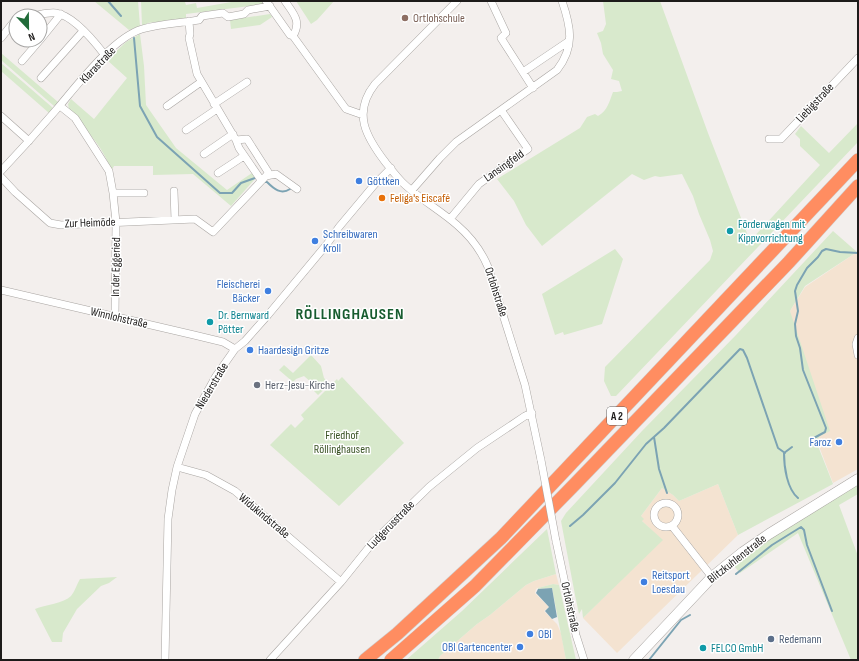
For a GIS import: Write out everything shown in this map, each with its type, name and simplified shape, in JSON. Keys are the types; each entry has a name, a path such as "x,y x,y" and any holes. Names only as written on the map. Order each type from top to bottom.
{"highway":[{"name":"A 2","path":"365,660 397,634 501,538 858,160"},
{"name":"A 2","path":"391,660 475,586 789,262 858,186"}],"main road":[{"name":"Blitzkuhlenstraße","path":"634,660 712,577 743,552 769,534 858,479"}],"street":[{"path":"285,1 297,21 296,30 293,36"},
{"name":"Ortlohstraße","path":"457,1 375,84 368,93 364,104 363,115 366,134 402,182 450,220 473,241 482,253 488,266 521,370 532,413 556,541 576,634 584,660"},
{"path":"491,1 506,33 501,38 533,88"},
{"path":"412,190 456,142 551,76 562,64 567,54 570,41 569,28 562,1"},
{"name":"Klarastraße","path":"1,172 29,142 104,54 124,39 141,30 160,25 199,20 202,16 223,13 228,17 244,14 248,10 268,3 346,110 363,115"},
{"path":"48,14 61,14 68,18 93,40 104,54"},
{"path":"48,30 61,14"},
{"path":"189,21 189,38 197,74 239,148 261,180"},
{"path":"1,38 8,30"},
{"path":"41,78 82,30"},
{"path":"523,72 570,41"},
{"path":"22,61 33,48"},
{"name":"Liebigstraße","path":"769,139 781,140 858,58"},
{"path":"166,106 201,82"},
{"path":"186,130 247,82"},
{"name":"In der Eggeried","path":"60,106 75,118 109,171 116,222 115,317"},
{"name":"Lansingfeld","path":"450,220 479,184 528,149 501,110"},
{"path":"2,118 29,142"},
{"path":"204,154 234,137 247,139 270,175 276,174 297,189"},
{"path":"218,173 244,156"},
{"name":"Niederstraße","path":"165,660 168,519 177,467 195,414 216,376 236,349 327,244 339,227 375,184 391,168"},
{"name":"Zur Heimöde","path":"1,177 15,192 50,223 61,225 195,219 213,232 261,180 270,175"},
{"path":"174,191 175,220"},
{"path":"113,193 144,192"},
{"name":"Winnlohstraße","path":"1,290 218,341 236,349"},
{"path":"858,338 856,344 858,355"},
{"name":"Ludgerusstraße","path":"270,660 341,582 374,541 429,487 477,448 515,422 532,413"},
{"name":"Widukindstraße","path":"177,467 206,475 235,491 341,582"},
{"path":"672,526 712,577"}],"shaded area":[{"path":"857,252 858,469 833,483 817,441 790,311 805,287"},
{"path":"718,484 738,535 617,653 583,618 662,540 642,521 641,516 662,488 679,501"},
{"path":"556,574 559,585 553,584 538,588 536,589 535,593 549,607 544,611 557,624 561,633 566,660 438,660 440,656 477,624 526,585"}],"green space":[{"path":"94,1 138,1 140,26 129,30"},
{"path":"141,1 179,1 185,2 186,5 196,3 197,8 237,1 262,1 265,4 186,14 186,19 147,23 147,28 142,25"},
{"path":"296,1 334,1 317,20 311,24"},
{"path":"603,1 660,1 708,133 750,241 820,165 800,146 800,139 795,134 801,126 829,153 858,123 858,142 616,396 611,396 604,381 605,367 710,260 713,251 693,196 682,174 660,177 655,176 644,180 632,174 542,246 526,225 514,201 497,179 580,128 587,117 595,114 598,116 601,114 608,106 613,92 622,91 619,81 611,79 613,70 603,54 597,33 603,31 606,24"},
{"path":"270,14 272,17 260,25 231,29 230,20"},
{"path":"140,34 144,66 146,105 176,148 227,190 252,173 254,176 254,180 231,206 193,174 153,175 153,166 114,166 111,171 99,146 69,109 68,104 71,99 94,119 127,78 107,60 126,42"},
{"path":"1,53 58,102 54,106 1,60"},
{"path":"1,63 53,108 49,113 1,71"},
{"path":"833,231 857,252 805,286 790,311 830,431 820,436 816,441 833,484 738,535 718,484 679,501 662,488 641,516 644,519 642,521 663,540 583,618 582,609 579,614 561,521 566,513"},
{"path":"615,249 623,259 602,324 564,335 563,332 555,335 542,294"},
{"path":"311,355 321,366 324,378 330,384 318,395 314,391 313,384 304,376 293,382 279,370 284,365 293,373"},
{"name":"Friedhof Röllinghausen","path":"342,377 404,443 339,506 270,445 291,424 295,428 304,419 301,415 337,379 338,381"},
{"path":"858,483 858,494 839,505 858,556 858,660 851,660 798,533 740,573 734,566 771,538"},
{"path":"547,529 556,574 526,585 477,624 440,656 438,660 406,660 462,611"},
{"path":"117,577 109,583 101,586 77,609 63,633 62,642 52,642 35,609 59,602 71,596 80,579"},
{"path":"553,584 559,585 576,660 566,660 552,588 538,589"}],"water":[{"path":"552,588 557,617 552,619 545,611 549,607 536,593 538,589"}],"waterway":[{"path":"108,1 121,16"},
{"path":"134,38 140,106 157,137 220,193 232,193 241,183 255,178"},
{"path":"264,182 267,182 275,189 281,191 287,191 290,189"},
{"path":"812,439 825,432 826,428 803,370 800,348 796,336 795,324 798,311 795,291 807,268 822,251 826,249 840,252 858,253"},
{"path":"570,526 615,483 646,444 664,428 740,349 743,350 747,358 778,448 785,453"},
{"path":"654,437 659,469 667,493"},
{"path":"792,447 784,453 785,465 791,489 798,498"},
{"path":"736,574 772,545 801,527 804,530 807,545 832,611"},
{"path":"649,660 681,620 690,615"}],"place":[{"name":"Ortlohschule","path":"405,18"},
{"name":"Göttken","path":"359,181"},
{"name":"Feliga's Eiscafé","path":"382,198"},
{"name":"Förderwagen mit Kippvorrichtung","path":"730,231"},
{"name":"Schreibwaren Kroll","path":"315,241"},
{"name":"Fleischerei Bäcker","path":"268,291"},
{"name":"Dr. Bernward Pötter","path":"210,322"},
{"name":"Haardesign Gritze","path":"250,350"},
{"name":"Herz-Jesu-Kirche","path":"257,385"},
{"name":"Faroz","path":"839,442"},
{"name":"Reitsport Loesdau","path":"644,582"},
{"name":"OBI","path":"530,634"},
{"name":"Redemann","path":"771,639"},
{"name":"OBI Gartencenter","path":"520,647"},
{"name":"FELCO GmbH","path":"703,648"}],"district":[{"name":"RÖLLINGHAUSEN","path":"350,314"}]}
